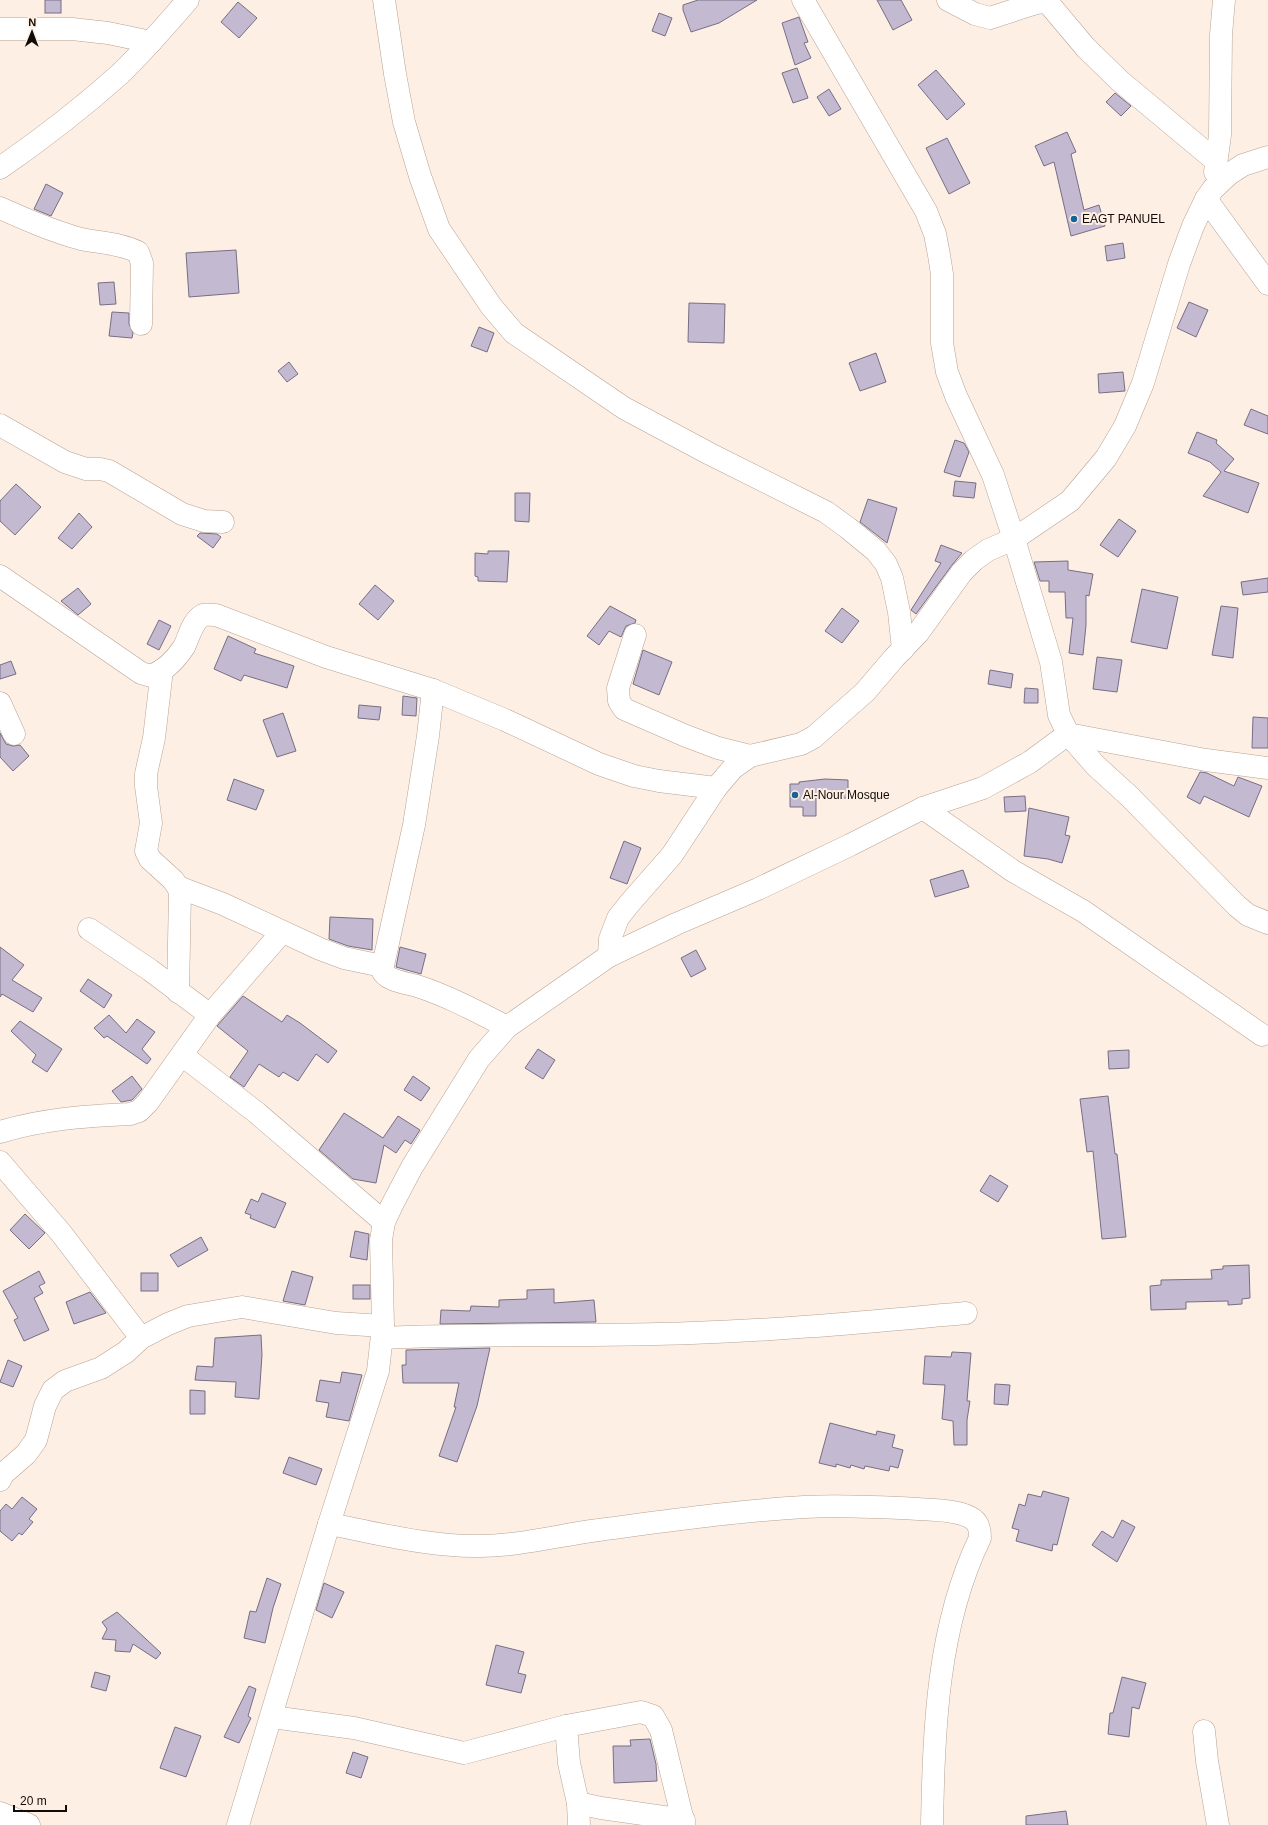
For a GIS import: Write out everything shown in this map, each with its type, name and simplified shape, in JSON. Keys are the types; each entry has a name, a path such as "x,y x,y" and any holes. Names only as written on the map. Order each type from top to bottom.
{"street":[{"path":"0,168 44,138 120,73 151,42 188,0"},
{"path":"384,0 404,122 439,229 491,306 514,333 624,408 710,454 826,512 848,528 876,552 886,564 892,578 899,612 903,649"},
{"path":"803,0 926,211 934,234 942,274 942,343 947,372 956,396 993,475 1051,662 1059,715 1068,734 1095,765 1129,796 1237,906 1248,915 1268,923"},
{"path":"948,0 975,14 990,18 1036,3 1043,2 1049,4 1086,48 1120,81 1216,161"},
{"path":"1224,0 1221,35 1220,135 1210,194 1268,284"},
{"path":"0,29 72,29 108,33 151,42"},
{"path":"609,956 610,939 618,918 672,855 716,788 733,768 750,756 801,744 814,737 865,692 918,633 962,572 974,560 988,550 1014,539 1070,501 1106,458 1125,426 1143,383 1178,264 1193,226 1210,194 1230,174 1243,165 1268,156"},
{"path":"0,208 44,228 82,239 128,247 138,252 142,263 141,324"},
{"path":"0,425 66,462 86,469 105,470 116,474 156,500 182,514 204,521 223,522"},
{"path":"0,576 142,673 151,676 172,662 183,647 197,620 203,616 216,615 326,657 433,690 505,720 599,764 634,776 659,782 716,788"},
{"path":"635,635 618,688 618,701 624,709 711,746 750,756"},
{"path":"162,670 154,738 146,774 146,786 151,823 146,851 150,859 178,887 223,904 282,932 344,958 382,966"},
{"path":"433,690 428,736 414,825 382,966 382,973 388,977 430,991 464,1005 507,1027"},
{"path":"0,703 14,734"},
{"path":"238,1825 329,1524 378,1371 382,1332 382,1240 384,1222 412,1167 475,1066 507,1027 609,956 850,845 922,808 983,788 1030,762 1068,734 1206,760 1268,768"},
{"path":"922,808 1013,871 1083,911 1262,1035"},
{"path":"178,887 180,893 178,992"},
{"path":"89,929 150,970 210,1015"},
{"path":"0,1132 18,1126 58,1118 135,1113 148,1102 210,1015 282,932"},
{"path":"182,1055 257,1113 384,1222"},
{"path":"0,1162 61,1232 141,1338"},
{"path":"0,1480 3,1474 26,1454 36,1440 45,1406 53,1390 65,1381 101,1368 126,1352 141,1338 168,1324 188,1316 242,1307 382,1332 430,1336 693,1333 840,1324 966,1314"},
{"path":"329,1524 428,1542 478,1546 514,1544 589,1532 710,1516 805,1507 896,1508 963,1514 974,1520 980,1530 980,1538 960,1586 946,1645 938,1691 934,1742 932,1825"},
{"path":"272,1716 354,1728 464,1753 566,1726 632,1712 641,1712 653,1716 661,1730 684,1822 578,1803"},
{"path":"566,1726 569,1763 578,1803 579,1825"},
{"path":"1204,1731 1207,1761 1218,1825"},
{"path":"0,1813 29,1825"}],"building":[{"path":"45,0 61,0 61,13 45,13"},
{"path":"698,0 757,0 719,23 691,32 683,10 683,5"},
{"path":"877,0 901,0 912,20 893,30"},
{"path":"238,2 257,18 239,38 221,22"},
{"path":"659,13 672,18 665,36 652,31"},
{"path":"799,17 808,42 804,43 811,58 795,65 782,23"},
{"path":"797,68 808,98 793,103 782,73"},
{"path":"936,70 965,104 947,120 918,85"},
{"path":"829,89 841,109 829,116 817,97"},
{"path":"1115,93 1131,106 1121,116 1106,102"},
{"path":"1067,132 1076,152 1071,154 1084,210 1099,205 1105,226 1071,236 1054,162 1044,166 1035,146"},
{"path":"947,138 970,183 949,194 926,148"},
{"path":"46,184 63,193 51,216 34,209"},
{"path":"1123,243 1125,258 1107,261 1105,246"},
{"path":"236,250 239,293 189,297 186,253"},
{"path":"114,282 116,304 100,305 98,283"},
{"path":"1189,302 1208,310 1196,337 1177,328"},
{"path":"689,303 725,304 724,343 688,342"},
{"path":"112,312 129,313 129,324 133,333 132,338 109,336"},
{"path":"479,327 494,333 487,352 471,346"},
{"path":"876,353 886,382 860,391 849,363"},
{"path":"289,362 298,374 287,382 278,371"},
{"path":"1123,372 1125,391 1099,393 1098,374"},
{"path":"1251,409 1268,416 1268,434 1244,425"},
{"path":"1197,432 1217,440 1216,443 1234,459 1224,471 1259,483 1248,513 1203,496 1221,472 1210,462 1188,453"},
{"path":"955,440 964,443 969,452 960,477 944,472"},
{"path":"955,481 976,483 974,498 953,496"},
{"path":"16,484 41,507 15,535 0,521 0,501"},
{"path":"515,493 530,493 529,522 515,521"},
{"path":"868,499 897,508 887,543 860,522"},
{"path":"79,513 92,527 72,549 58,538"},
{"path":"1119,519 1136,531 1118,557 1100,545"},
{"path":"200,533 217,534 221,537 213,548 197,536"},
{"path":"941,545 962,553 916,614 911,610 941,563 935,561"},
{"path":"488,551 509,551 507,582 478,581 478,577 475,576 475,553 488,554"},
{"path":"1068,561 1068,570 1093,574 1089,596 1086,595 1086,625 1083,655 1069,653 1073,618 1066,618 1065,592 1049,592 1049,581 1040,581 1034,562"},
{"path":"1268,578 1268,592 1243,595 1241,582"},
{"path":"375,585 394,601 378,620 359,604"},
{"path":"78,588 91,604 78,615 61,601"},
{"path":"1142,589 1178,597 1167,649 1131,642"},
{"path":"610,606 636,620 635,623 626,626 621,637 609,631 599,645 587,636"},
{"path":"1221,606 1238,608 1233,658 1212,655"},
{"path":"842,608 859,621 842,643 825,631"},
{"path":"159,620 171,626 159,650 147,644"},
{"path":"228,636 256,649 254,653 294,666 287,688 244,675 241,681 214,669"},
{"path":"643,650 672,662 659,695 633,684"},
{"path":"1097,657 1122,660 1117,692 1093,689"},
{"path":"11,661 16,674 0,679 0,665"},
{"path":"990,670 1013,674 1011,688 988,684"},
{"path":"1025,688 1038,689 1038,703 1024,703"},
{"path":"403,696 417,698 416,716 402,715"},
{"path":"359,705 381,707 379,720 358,718"},
{"path":"283,713 296,751 277,757 263,720"},
{"path":"1253,717 1268,718 1268,748 1252,748"},
{"path":"0,733 6,744 13,746 20,745 29,756 13,771 0,757"},
{"path":"1200,772 1207,773 1234,786 1238,777 1262,786 1249,817 1204,796 1200,804 1187,797"},
{"path":"234,779 264,790 256,810 227,800"},
{"path":"825,779 848,780 848,798 816,798 816,816 803,816 803,807 790,807 790,784 799,784 799,782"},
{"path":"1025,796 1026,811 1005,812 1004,797"},
{"path":"1029,808 1069,817 1065,835 1070,836 1062,863 1048,859 1024,856"},
{"path":"624,841 641,848 627,884 610,878"},
{"path":"963,870 969,887 935,897 930,880"},
{"path":"330,917 373,919 372,950 348,946 329,939"},
{"path":"0,947 24,965 12,980 42,998 33,1012 2,994 0,997"},
{"path":"400,947 426,954 421,974 396,967"},
{"path":"696,950 706,969 691,977 681,958"},
{"path":"88,979 112,995 104,1008 80,991"},
{"path":"243,996 282,1022 287,1015 337,1051 328,1063 316,1054 298,1081 283,1072 279,1077 259,1064 244,1087 230,1077 248,1051 217,1026"},
{"path":"109,1015 126,1033 137,1019 155,1032 142,1049 151,1059 147,1064 107,1036 104,1038 94,1028"},
{"path":"20,1021 62,1049 47,1072 32,1062 36,1055 11,1031"},
{"path":"538,1049 555,1060 543,1079 525,1068"},
{"path":"1129,1050 1129,1068 1109,1069 1108,1051"},
{"path":"132,1076 142,1089 132,1100 121,1102 112,1091"},
{"path":"413,1076 430,1088 421,1101 404,1090"},
{"path":"1108,1096 1115,1154 1117,1154 1126,1237 1102,1239 1093,1151 1087,1152 1080,1099"},
{"path":"344,1113 383,1138 398,1116 420,1130 411,1144 405,1140 396,1153 384,1145 376,1183 353,1179 319,1150"},
{"path":"990,1175 1008,1186 998,1202 980,1191"},
{"path":"262,1193 286,1203 275,1228 250,1218 251,1215 245,1213 251,1199 258,1202"},
{"path":"25,1214 45,1233 29,1249 10,1230"},
{"path":"355,1231 369,1234 367,1260 350,1257"},
{"path":"201,1237 208,1250 178,1267 170,1255"},
{"path":"1249,1265 1250,1298 1242,1299 1242,1304 1228,1305 1228,1301 1186,1302 1186,1309 1151,1310 1150,1286 1161,1285 1161,1280 1212,1279 1211,1270 1223,1269 1223,1266"},
{"path":"39,1271 45,1283 39,1286 43,1293 34,1298 49,1330 24,1341 14,1320 18,1318 3,1291"},
{"path":"292,1271 313,1277 305,1305 283,1301"},
{"path":"141,1273 158,1273 158,1291 141,1291"},
{"path":"353,1285 370,1285 370,1299 353,1299"},
{"path":"554,1289 554,1303 594,1300 596,1322 440,1324 441,1310 470,1311 471,1306 499,1307 499,1300 527,1299 527,1290"},
{"path":"90,1292 106,1313 74,1324 66,1302"},
{"path":"261,1335 262,1355 259,1399 235,1397 236,1382 195,1380 197,1366 213,1367 215,1338"},
{"path":"490,1348 477,1406 457,1462 439,1456 456,1407 454,1407 459,1383 403,1383 402,1365 406,1365 406,1350"},
{"path":"952,1352 971,1353 967,1401 970,1401 967,1420 967,1445 954,1445 953,1421 942,1419 945,1385 923,1384 925,1356 951,1357"},
{"path":"8,1360 22,1366 13,1387 0,1382"},
{"path":"342,1372 362,1375 349,1421 326,1417 329,1403 316,1401 320,1380 340,1383"},
{"path":"995,1384 1010,1385 1008,1405 994,1404"},
{"path":"190,1390 205,1391 205,1414 190,1414"},
{"path":"830,1423 876,1435 877,1431 895,1435 892,1447 903,1450 898,1468 890,1466 889,1471 865,1466 864,1469 851,1465 850,1468 836,1464 836,1467 819,1463"},
{"path":"289,1457 322,1469 316,1485 283,1473"},
{"path":"1043,1491 1069,1498 1057,1545 1053,1544 1052,1551 1016,1541 1019,1530 1012,1528 1019,1504 1025,1506 1028,1494 1041,1497"},
{"path":"22,1497 37,1509 29,1519 33,1522 22,1535 19,1533 12,1541 0,1531 0,1511 6,1504 12,1509"},
{"path":"1122,1520 1135,1527 1117,1562 1092,1545 1102,1531 1113,1538"},
{"path":"267,1578 281,1584 273,1608 265,1643 244,1638 250,1611 256,1612"},
{"path":"324,1583 344,1592 332,1618 316,1610"},
{"path":"117,1612 161,1653 156,1659 133,1644 130,1652 115,1651 116,1640 102,1639 107,1629 102,1622"},
{"path":"496,1645 524,1652 518,1673 526,1675 521,1693 486,1685"},
{"path":"95,1672 110,1676 106,1691 91,1687"},
{"path":"1122,1677 1146,1683 1139,1709 1132,1707 1129,1737 1108,1734 1110,1713 1113,1713"},
{"path":"249,1686 256,1689 248,1716 251,1718 239,1743 224,1737"},
{"path":"175,1727 201,1736 186,1777 160,1768"},
{"path":"650,1739 656,1764 657,1781 614,1783 613,1746 631,1746 630,1740"},
{"path":"353,1752 368,1757 361,1778 346,1773"},
{"path":"1066,1811 1068,1825 1026,1825 1026,1816"}],"place":[{"name":"EAGT PANUEL","path":"1074,219"},
{"name":"Al-Nour Mosque","path":"795,795"}]}
